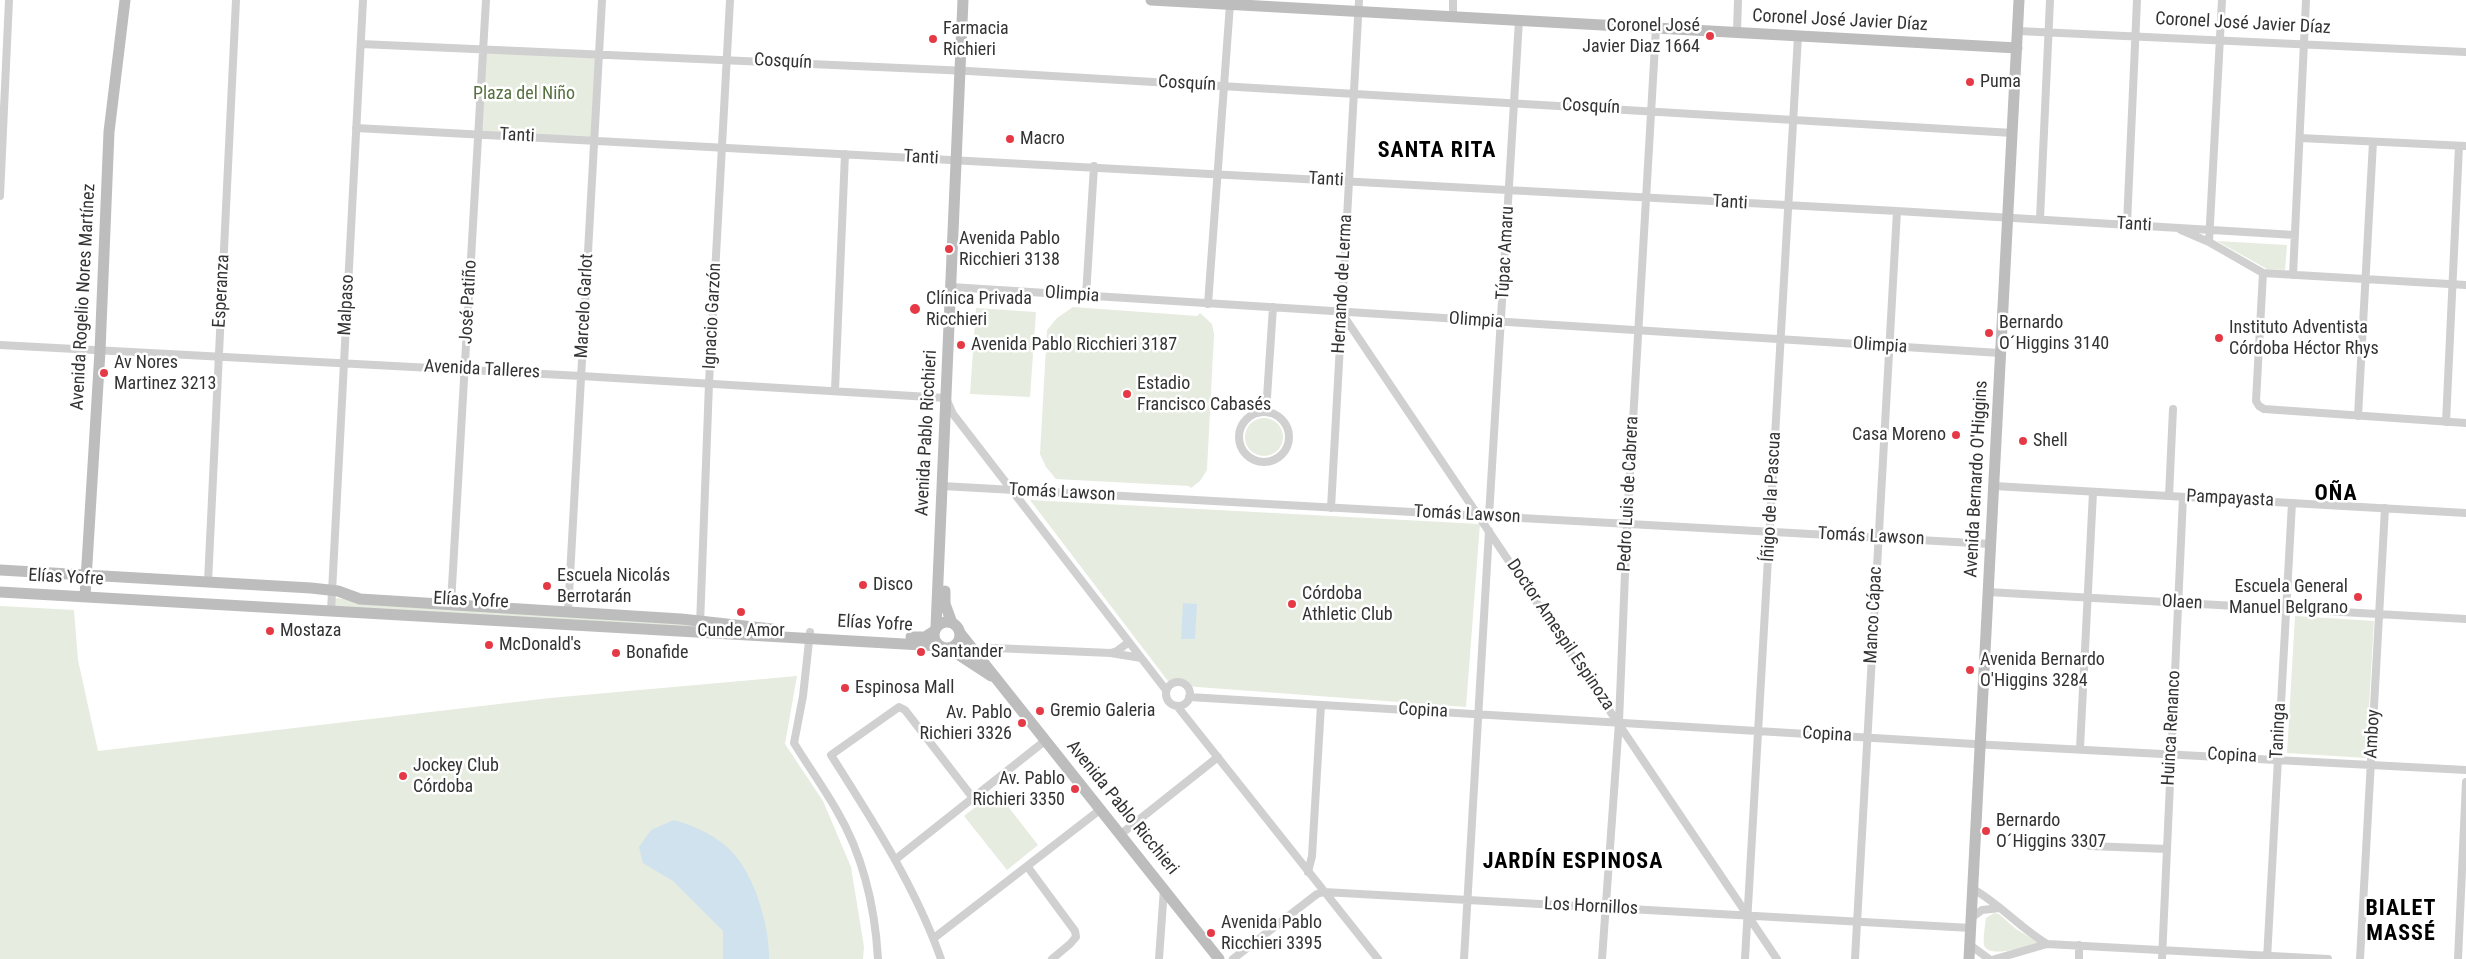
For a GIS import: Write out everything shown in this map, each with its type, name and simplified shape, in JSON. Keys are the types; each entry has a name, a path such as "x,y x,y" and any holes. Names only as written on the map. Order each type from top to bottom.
{"main road":[{"name":"Avenida Rogelio Nores Martínez","path":"85,596 100,351 108,132 125,0"},
{"name":"Avenida Pablo Ricchieri","path":"963,0 964,71"},
{"name":"Avenida Pablo Ricchieri","path":"935,629 953,414 960,160 964,71 971,0"},
{"name":"Coronel José Javier Díaz","path":"1151,0 1230,4 1358,6 1452,17 2017,48"},
{"name":"Avenida Bernardo O'Higgins","path":"1969,959 2019,0"},
{"name":"Avenida Pablo Ricchieri","path":"952,623 945,604 946,398 955,288"},
{"name":"Elías Yofre","path":"0,570 332,590 360,598 568,612 700,626 944,647"},
{"name":"Elías Yofre","path":"0,592 331,610 700,626"},
{"path":"943,622 952,623 960,633 956,645 944,647 934,640 935,629 943,622"},
{"name":"Elías Yofre","path":"809,635 920,638 935,629"},
{"name":"Avenida Pablo Ricchieri","path":"960,633 1219,959"},
{"name":"Avenida Pablo Ricchieri","path":"944,647 997,680"}],"street":[{"path":"0,196 9,0"},
{"name":"Esperanza","path":"208,582 236,0"},
{"name":"Malpaso","path":"331,610 363,0"},
{"name":"José Patiño","path":"452,604 486,0"},
{"name":"Marcelo Garlot","path":"568,612 602,0"},
{"name":"Ignacio Garzón","path":"700,626 709,383 730,0"},
{"path":"1452,17 1454,0"},
{"path":"1737,32 1738,0"},
{"path":"2040,219 2050,0"},
{"path":"2127,224 2138,0"},
{"path":"2209,242 2222,0"},
{"path":"2293,275 2306,0"},
{"path":"1208,304 1222,86 1230,4"},
{"name":"Hernando de Lerma","path":"1331,508 1358,6"},
{"name":"Túpac Amaru","path":"1489,516 1519,20"},
{"name":"Pedro Luis de Cabrera","path":"1602,959 1604,907 1619,722 1627,524 1656,28"},
{"name":"Coronel José Javier Díaz","path":"2018,32 2466,52"},
{"name":"Íñigo de la Pascua","path":"1745,959 1798,36"},
{"name":"Cosquín","path":"361,44 964,71 2013,133"},
{"name":"Tanti","path":"356,128 1094,166 1646,199 2009,217 2295,235"},
{"path":"2300,138 2463,146 2446,422"},
{"path":"2358,416 2373,142"},
{"path":"835,390 845,154"},
{"path":"1086,296 1094,166"},
{"name":"Manco Cápac","path":"1855,959 1897,211"},
{"path":"2174,227 2209,242 2263,273 2466,285"},
{"path":"2263,273 2256,401 2258,406 2264,409 2466,423"},
{"name":"Olimpia","path":"955,288 2000,353"},
{"path":"1266,412 1273,307"},
{"name":"Doctor Amespil Espinoza","path":"1342,312 1777,959"},
{"name":"Avenida Talleres","path":"0,345 465,369 946,398"},
{"path":"946,398 953,414 1166,690 1168,701 1177,706 1378,959"},
{"path":"2169,496 2173,409"},
{"path":"1266,412 1281,419 1288,432 1288,440 1286,447 1276,458 1260,462 1245,454 1239,438 1244,422 1250,416 1266,412"},
{"name":"Tomás Lawson","path":"946,486 1991,544"},
{"name":"Pampayasta","path":"1994,486 2466,513"},
{"path":"2080,748 2093,492"},
{"name":"Huinca Renanco","path":"2162,959 2183,497"},
{"name":"Taninga","path":"2267,957 2292,503"},
{"name":"Amboy","path":"2360,959 2385,508"},
{"path":"1464,959 1489,530"},
{"name":"Olaen","path":"1988,592 2466,618"},
{"path":"809,635 803,696 794,743 838,812 861,863 870,894 878,959"},
{"path":"1111,653 1129,642"},
{"path":"976,651 994,648 1111,653 1142,658"},
{"path":"1166,690 1171,684 1182,682 1188,687 1189,697 1185,704 1177,706"},
{"name":"Copina","path":"1189,697 1981,744 2466,770"},
{"path":"1308,872 1312,856 1321,705"},
{"path":"941,959 934,938 896,858 832,755 899,707 905,710 973,798"},
{"path":"896,858 1046,740"},
{"path":"1120,834 1218,757"},
{"path":"2458,959 2466,782"},
{"path":"934,938 1101,809"},
{"path":"2074,841 2090,846 2167,849"},
{"path":"1027,866 1075,931 1076,937 1052,959"},
{"path":"1160,959 1164,888"},
{"path":"1973,888 2029,933 2047,944"},
{"path":"1233,959 1317,894 1324,892"},
{"name":"Los Hornillos","path":"1324,892 1857,921 1971,923 1982,910 2000,908"},
{"path":"1994,959 2047,944 2328,959"},
{"path":"1970,945 1989,959"},
{"path":"2079,945 2079,959"}],"green space":[{"name":"Plaza del Niño","path":"483,49 599,54 594,140 478,134"},
{"path":"2217,241 2287,245 2285,270 2267,269"},
{"name":"Estadio Francisco Cabasés","path":"1073,307 1197,316 1200,313 1212,324 1214,334 1207,470 1200,481 1191,488 1189,486 1056,479 1046,467 1040,454 1047,330 1057,318"},
{"path":"976,308 1036,312 1030,397 970,394"},
{"path":"1264,418 1277,424 1283,437 1277,450 1264,456 1251,450 1245,437 1251,424"},
{"name":"Córdoba Athletic Club","path":"1030,500 1480,524 1466,707 1171,685"},
{"path":"332,598 689,624 699,625 699,631 332,609"},
{"name":"Jockey Club Córdoba","path":"0,606 74,610 78,660 98,751 550,698 797,676 785,744 823,801 851,867 864,947 863,959 0,959"},
{"path":"2295,616 2374,621 2366,758 2287,753"},
{"path":"996,791 1038,845 1007,870 964,816"},
{"path":"1994,913 1999,914 2016,929 2039,943 2009,951 2000,952 1987,949 1984,945 1986,918"}],"water":[{"path":"1183,603 1197,604 1195,639 1181,639"},
{"path":"674,820 690,825 714,837 728,848 742,864 755,889 764,918 769,946 769,959 723,959 723,931 673,881 643,863 639,847 651,830"}],"place":[{"name":"Coronel José Javier Diaz 1664","path":"1710,36"},
{"name":"Farmacia Richieri","path":"933,39"},
{"name":"Puma","path":"1970,82"},
{"name":"Macro","path":"1010,139"},
{"name":"Avenida Pablo Ricchieri 3138","path":"949,249"},
{"name":"Clínica Privada Ricchieri","path":"915,309"},
{"name":"Bernardo O´Higgins 3140","path":"1989,333"},
{"name":"Instituto Adventista Córdoba Héctor Rhys","path":"2219,338"},
{"name":"Avenida Pablo Ricchieri 3187","path":"961,345"},
{"name":"Av Nores Martinez 3213","path":"104,373"},
{"name":"Estadio Francisco Cabasés","path":"1127,394"},
{"name":"Casa Moreno","path":"1956,435"},
{"name":"Shell","path":"2023,441"},
{"name":"Disco","path":"863,585"},
{"name":"Escuela Nicolás Berrotarán","path":"547,586"},
{"name":"Escuela General Manuel Belgrano","path":"2358,597"},
{"name":"Córdoba Athletic Club","path":"1292,604"},
{"name":"Cunde Amor","path":"741,612"},
{"name":"Mostaza","path":"270,631"},
{"name":"McDonald's","path":"489,645"},
{"name":"Santander","path":"921,652"},
{"name":"Bonafide","path":"616,653"},
{"name":"Avenida Bernardo O'Higgins 3284","path":"1970,670"},
{"name":"Espinosa Mall","path":"845,688"},
{"name":"Gremio Galeria","path":"1040,711"},
{"name":"Av. Pablo Richieri 3326","path":"1022,723"},
{"name":"Jockey Club Córdoba","path":"403,776"},
{"name":"Av. Pablo Richieri 3350","path":"1075,789"},
{"name":"Bernardo O´Higgins 3307","path":"1986,831"},
{"name":"Avenida Pablo Ricchieri 3395","path":"1211,933"}],"district":[{"name":"SANTA RITA","path":"1437,151"},
{"name":"OÑA","path":"2336,494"},
{"name":"JARDÍN ESPINOSA","path":"1573,862"},
{"name":"BIALET MASSÉ","path":"2401,922"}]}
